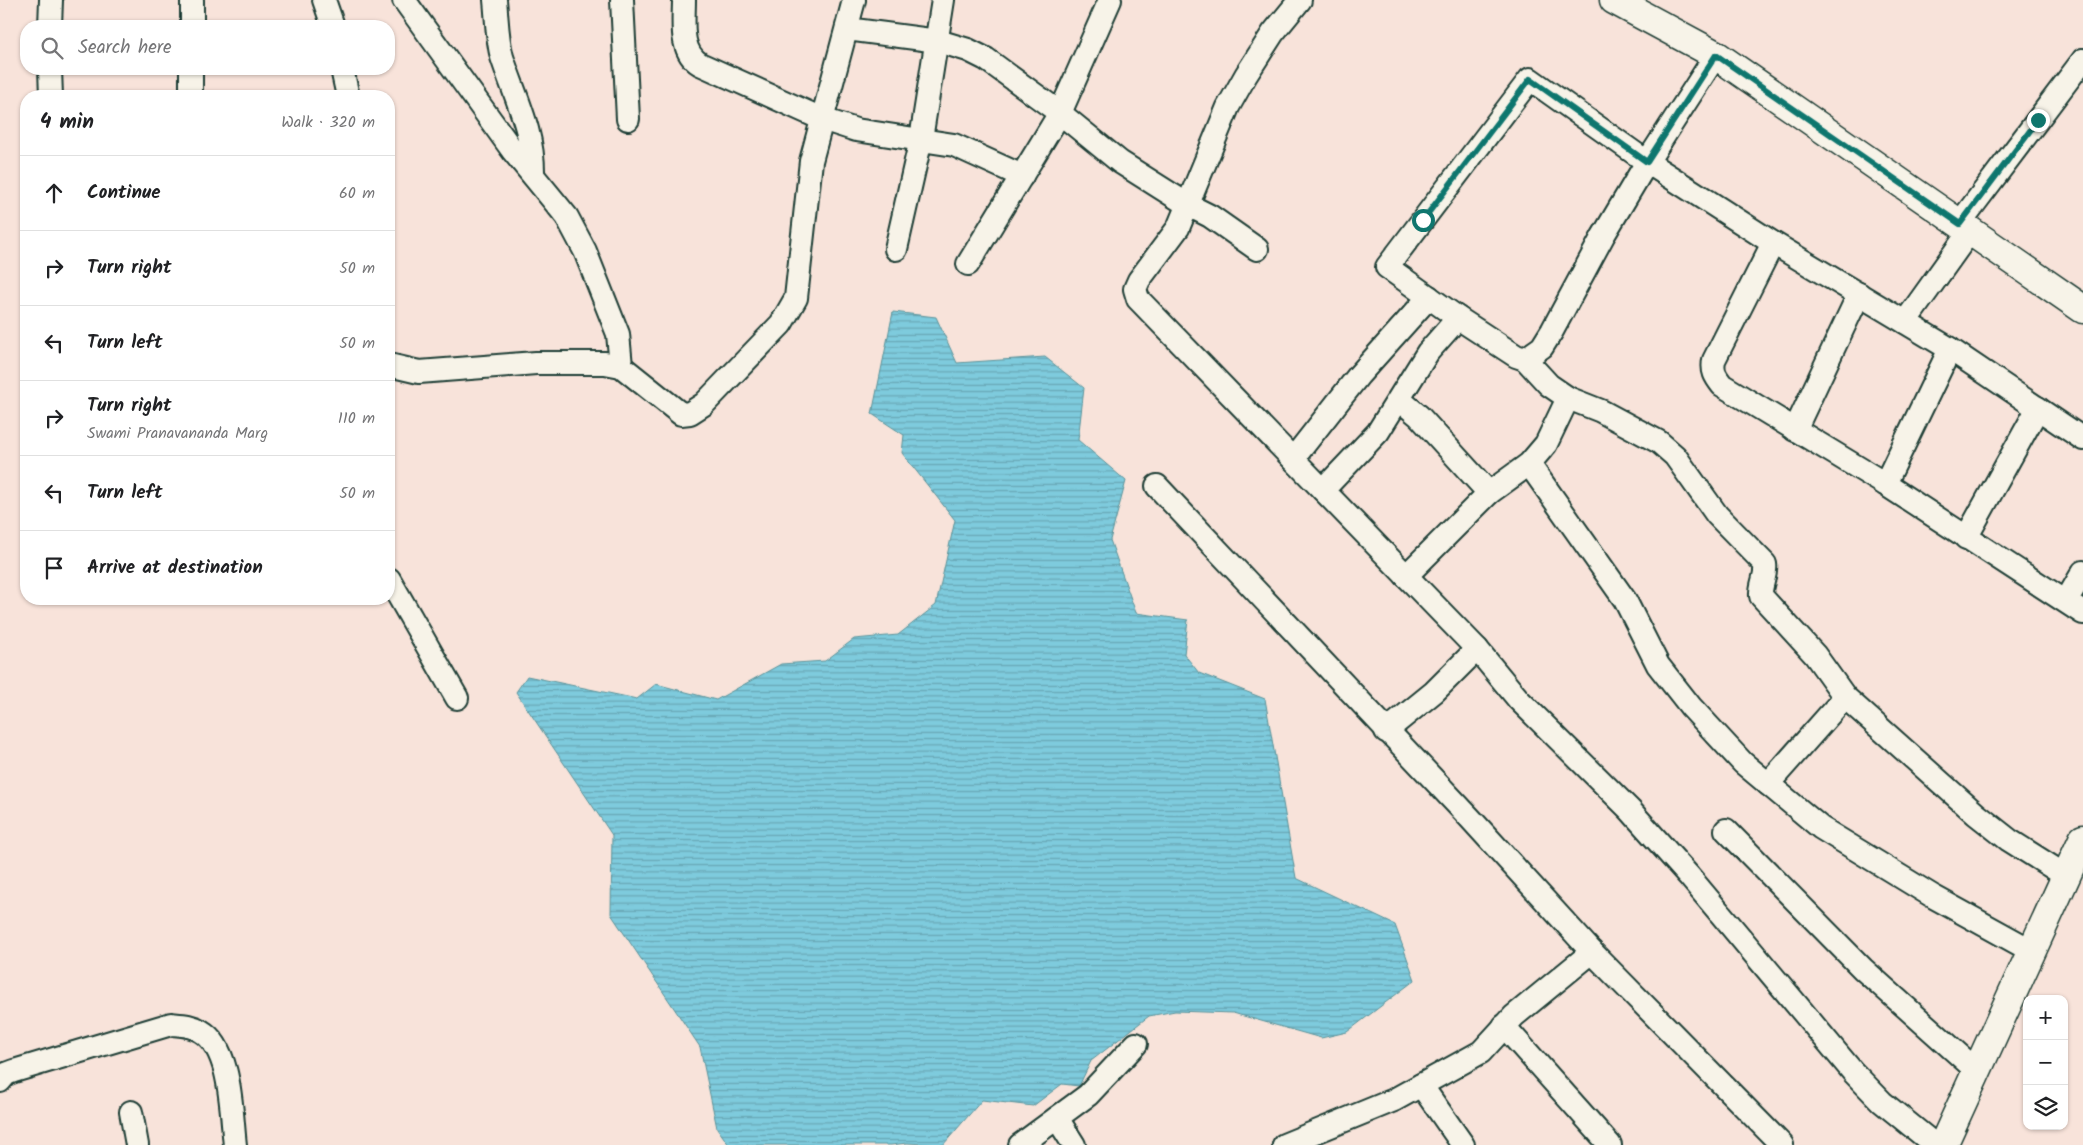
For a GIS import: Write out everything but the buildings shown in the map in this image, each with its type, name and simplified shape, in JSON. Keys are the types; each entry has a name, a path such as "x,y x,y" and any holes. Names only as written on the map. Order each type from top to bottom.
{"street":[{"path":"50,20 51,0"},
{"path":"192,0 192,20"},
{"path":"324,0 330,20"},
{"path":"404,0 532,175 567,217 585,251 618,334 621,366"},
{"path":"496,0 499,42 531,139 532,175"},
{"path":"622,0 628,119"},
{"path":"684,0 685,42 687,51 692,59 822,119 856,130 954,145 1022,176"},
{"path":"395,366 419,372 536,363 605,363 621,366 680,414 690,413 704,404 781,324 796,298 810,161 854,0"},
{"path":"896,249 921,139 943,0"},
{"path":"968,264 1060,113 1110,0"},
{"path":"1300,0 1274,33 1228,107 1178,228 1139,280 1135,290 1138,299 1476,649 1519,700 1630,810 1689,876 1853,1072 1882,1102 1935,1145"},
{"path":"1614,0 1716,55 2083,309"},
{"path":"847,29 938,41 968,50 986,59 1060,113 1120,162 1188,205 1210,216 1256,249"},
{"path":"1525,358 1542,347 1603,236 1647,162 1716,55"},
{"path":"1904,322 1965,227 2083,60"},
{"path":"50,75 51,90"},
{"path":"191,75 191,90"},
{"path":"343,75 347,90"},
{"path":"2066,876 2009,840 1976,814 1845,697 1815,655 1761,596 1760,587 1766,575 1765,564 1717,515 1675,456 1658,442 1602,411 1568,398 1549,385 1525,358 1516,356 1458,318 1387,266 1530,79 1647,162 1773,242 1950,349 2083,438"},
{"path":"1773,242 1714,360 1712,368 1715,377 1722,385 1885,484 2074,607 2083,572"},
{"path":"1795,430 1859,294"},
{"path":"1293,459 1359,374 1429,297"},
{"path":"1323,490 1378,432 1400,400 1428,352 1458,318"},
{"path":"1885,484 1950,349"},
{"path":"1406,576 1489,493 1529,464 1546,444 1568,398"},
{"path":"1400,400 1424,421 1489,493"},
{"path":"1966,538 2038,408"},
{"path":"1529,464 1625,600 1658,665 1691,707 1743,762 1821,828 1934,897 2032,951"},
{"path":"1157,486 1469,817 1592,952 1782,1145"},
{"path":"395,590 457,698"},
{"path":"1386,731 1434,692 1476,649"},
{"path":"1768,784 1845,697"},
{"path":"1726,830 1863,969 1977,1072"},
{"path":"1943,1145 2083,839"},
{"path":"1284,1145 1311,1141 1394,1100 1480,1052 1494,1041 1504,1026 1592,952"},
{"path":"0,1081 6,1074 14,1071 171,1024 191,1026 203,1032 214,1043 221,1057 228,1083 235,1145"},
{"path":"1504,1026 1610,1145"},
{"path":"1020,1145 1088,1095 1136,1044"},
{"path":"1421,1085 1463,1145"},
{"path":"131,1112 136,1145"},
{"path":"1057,1118 1074,1145"}],"water":[{"path":"893,312 936,317 957,363 1045,357 1084,388 1078,440 1126,481 1110,540 1136,613 1188,620 1184,654 1199,673 1265,699 1296,878 1395,925 1415,980 1347,1032 1321,1038 1233,1013 1175,1011 1149,1016 1091,1061 1079,1086 1062,1084 1033,1106 982,1100 943,1145 907,1143 891,1145 729,1145 717,1128 700,1047 611,914 612,835 516,692 527,676 637,699 656,684 716,700 781,664 825,661 854,639 898,635 936,605 955,520 902,453 904,435 872,414"}],"route":[{"path":"1423,220 1530,79 1647,162 1716,55 1960,224 2038,120"}]}
